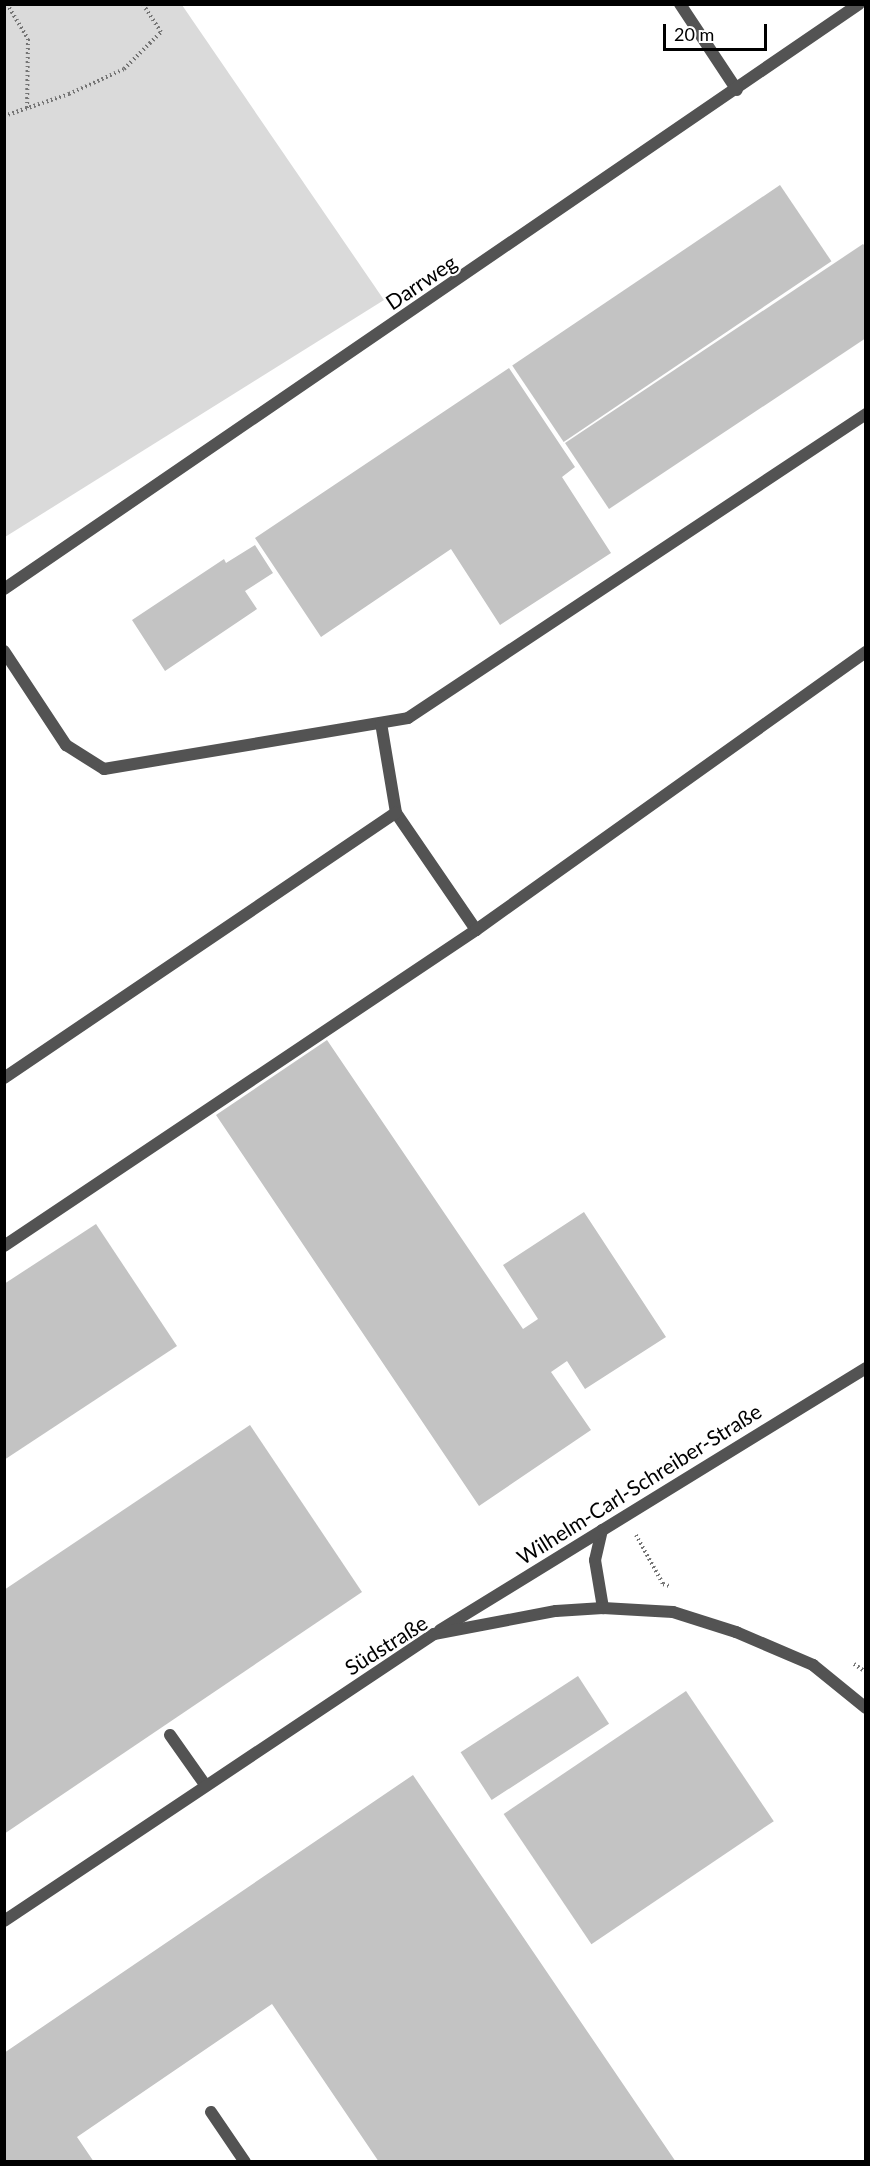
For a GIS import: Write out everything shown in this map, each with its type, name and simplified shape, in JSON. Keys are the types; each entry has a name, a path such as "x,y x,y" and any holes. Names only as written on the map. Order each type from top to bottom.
{"street":[{"path":"680,4 737,90"},
{"name":"Darrweg","path":"4,589 737,90 859,4"},
{"path":"4,651 66,745 104,769 408,718 866,414"},
{"path":"4,1246 476,930 866,651"},
{"path":"381,723 396,813 476,930"},
{"path":"4,1078 396,813"},
{"name":"Wilhelm-Carl-Schreiber-Straße","path":"434,1634 866,1368"},
{"path":"602,1530 595,1560 603,1608"},
{"name":"Südstraße","path":"4,1921 434,1634 556,1611 603,1608 673,1612 736,1632 813,1665 866,1708"},
{"path":"170,1735 206,1786"},
{"path":"211,2112 245,2162"}],"path":[{"path":"7,4 28,39 27,109"},
{"path":"4,116 69,94 124,69 161,32 143,4"}],"shaded area":[{"path":"5,4 182,5 384,300 5,537"}],"building":[{"path":"780,185 831,261 564,442 512,366"},
{"path":"863,244 866,247 866,338 609,509 565,443"},
{"path":"509,368 575,467 562,477 611,553 500,625 451,549 321,637 255,538"},
{"path":"255,545 273,573 245,591 257,609 165,671 132,620 224,559 226,563"},
{"path":"327,1040 523,1329 538,1319 503,1265 584,1212 666,1337 585,1389 567,1361 551,1372 591,1430 479,1506 216,1115"},
{"path":"96,1224 177,1346 4,1460 4,1284"},
{"path":"250,1425 362,1592 4,1834 4,1590"},
{"path":"578,1676 609,1724 492,1800 461,1752"},
{"path":"686,1691 774,1821 591,1944 504,1814"},
{"path":"413,1775 676,2162 379,2162 272,2004 77,2137 94,2162 4,2162 4,2053"}]}
